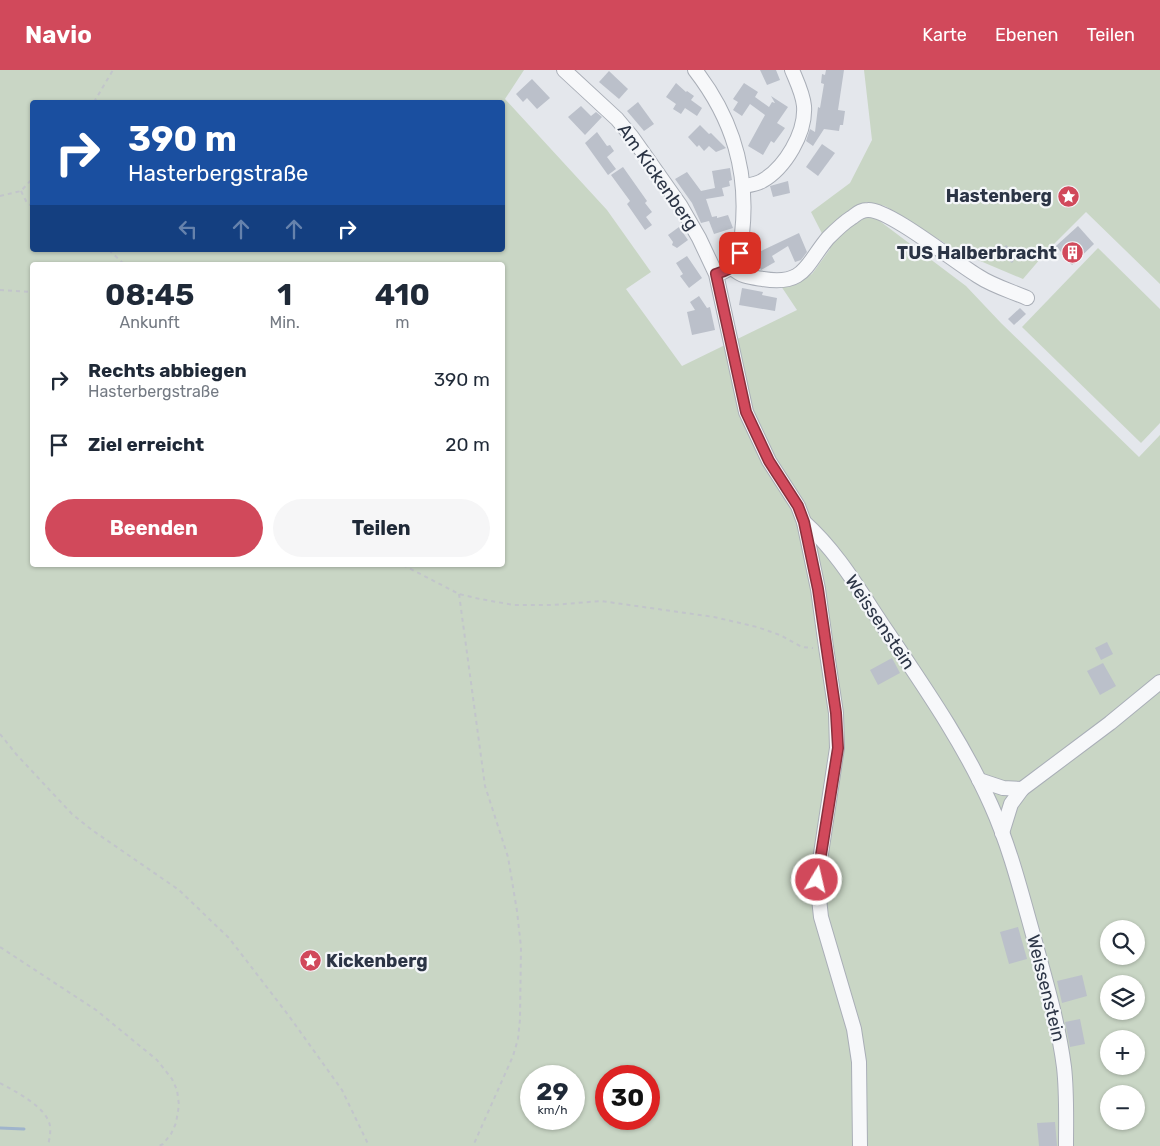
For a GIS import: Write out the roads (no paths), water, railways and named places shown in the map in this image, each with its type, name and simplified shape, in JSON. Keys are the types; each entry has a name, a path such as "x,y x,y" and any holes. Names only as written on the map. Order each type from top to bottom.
{"street":[{"name":"Am Kickenberg","path":"564,70 617,119 632,137 694,230 716,274 746,412 769,461 798,506 804,522"},
{"path":"695,70 717,106 736,148 744,186 744,219 740,253 732,268 716,274"},
{"path":"744,186 762,181 792,152 803,124 804,108 802,94 792,70"},
{"path":"732,268 742,276 750,278 782,280 793,277 805,271 827,239 845,222 860,211 870,210 891,217 980,278 1027,298"},
{"path":"804,522 818,589 836,713 838,748 817,880 821,918 854,1029 859,1062 860,1146"},
{"name":"Weissenstein","path":"804,522 817,533 837,558 937,706 979,780 1002,833 1028,917 1060,1044 1065,1088 1066,1146"},
{"path":"1002,833 1011,804 1022,788 1110,723 1160,682"},
{"path":"979,780 1003,788 1022,788"}],"waterway":[{"path":"0,1128 24,1129"}],"place":[{"name":"Hastenberg","path":"1068,196"},
{"name":"TUS Halberbracht","path":"1073,253"},
{"name":"Kickenberg","path":"310,961"}]}
